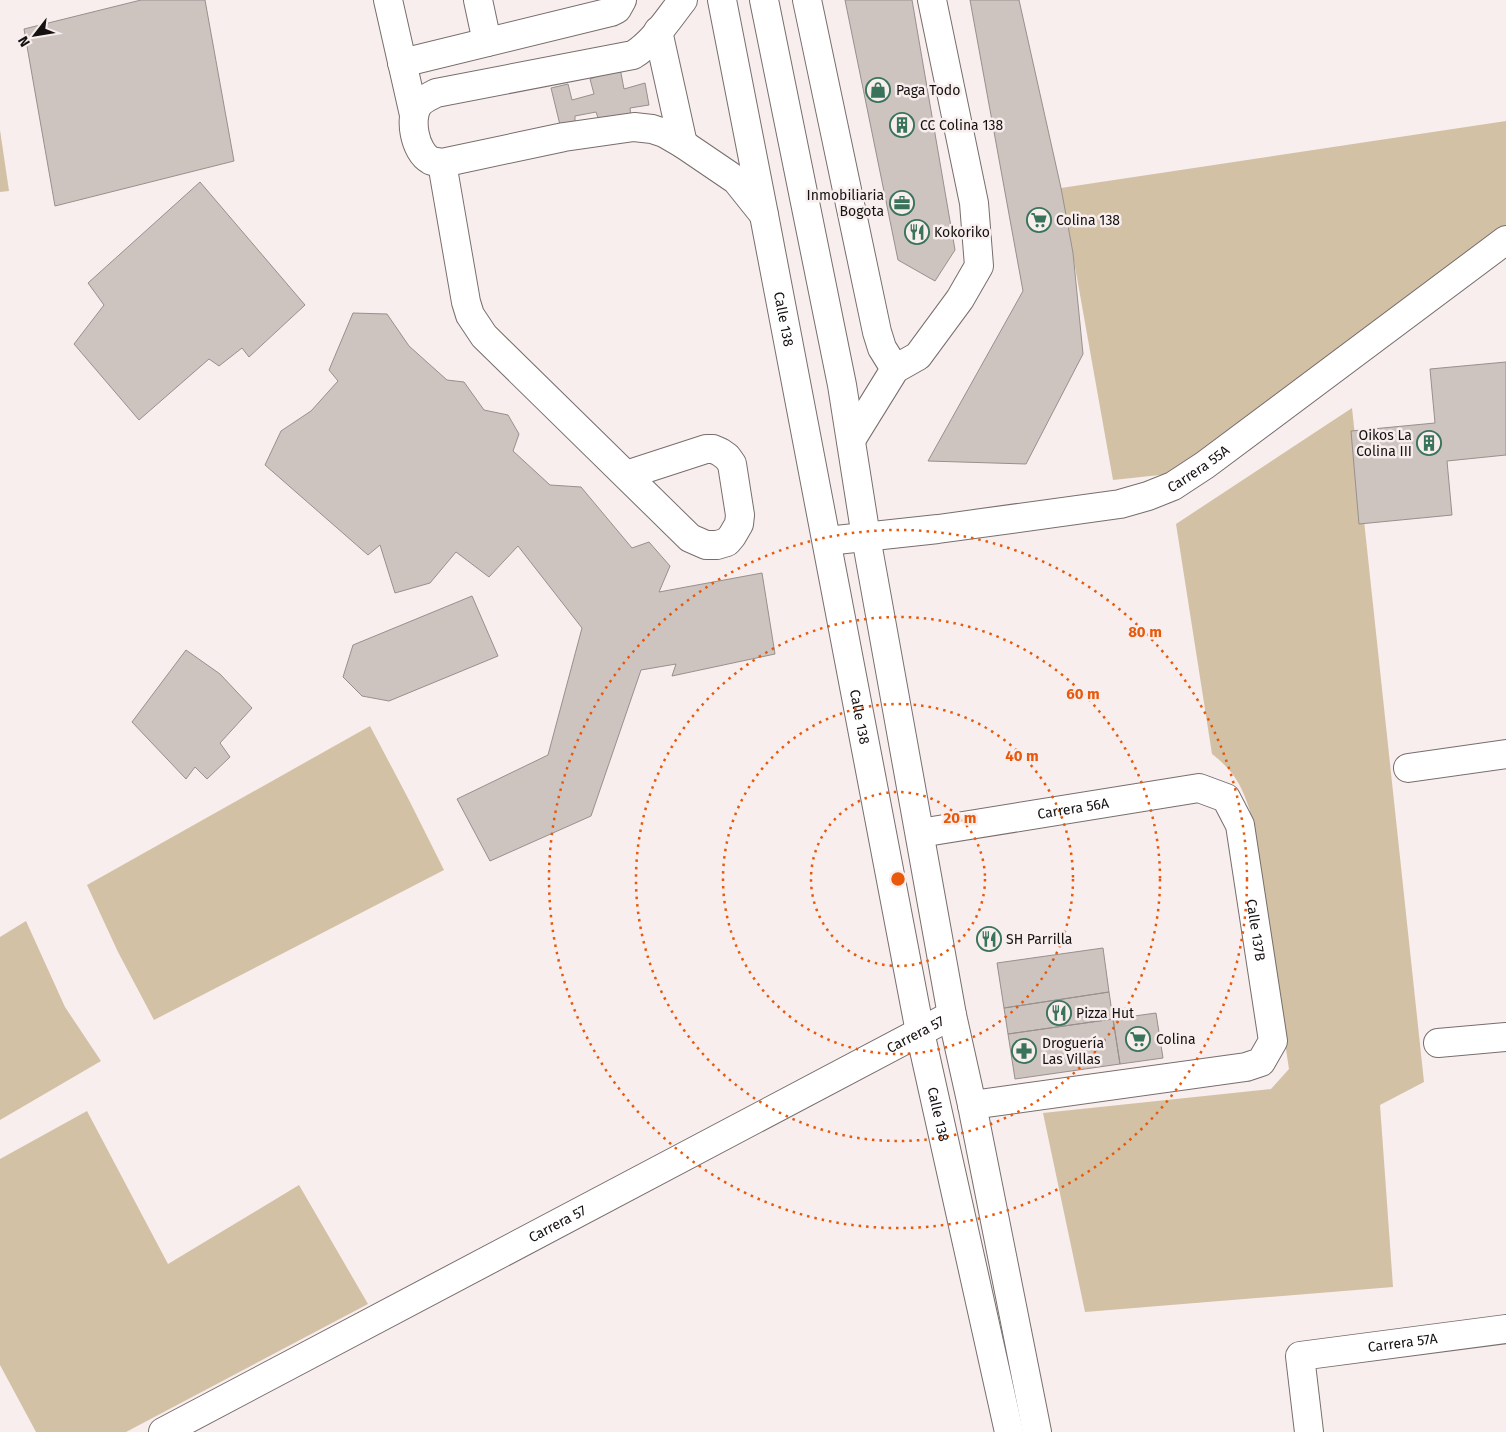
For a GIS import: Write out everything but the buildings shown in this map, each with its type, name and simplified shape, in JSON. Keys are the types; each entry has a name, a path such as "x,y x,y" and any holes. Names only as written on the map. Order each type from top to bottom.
{"street":[{"path":"388,0 414,115 415,134 420,150 431,161 442,163 564,137 634,127 652,129 684,144 736,180 764,215"},
{"path":"478,0 487,42"},
{"path":"402,63 612,12 617,9 622,0"},
{"path":"414,115 419,104 436,93 633,55 640,51 683,0"},
{"name":"Calle 138","path":"722,0 920,1032 1010,1432"},
{"path":"764,0 842,385 866,537 952,1015 1038,1432"},
{"path":"807,0 877,332 882,348 895,369"},
{"path":"851,440 895,369 918,356 960,299 979,266 974,203 932,0"},
{"path":"658,31 684,144"},
{"path":"442,163 466,302 477,326 484,336 626,475"},
{"name":"Carrera 55A","path":"827,541 1120,504 1173,486 1205,465 1292,401 1506,240"},
{"path":"1408,768 1506,754"},
{"name":"Carrera 56A","path":"920,833 1199,788 1226,798"},
{"name":"Calle 137B","path":"972,1105 1246,1067 1261,1062 1273,1041 1240,825 1226,798"},
{"name":"Carrera 57","path":"163,1432 952,1015"},
{"path":"1438,1043 1506,1036"},
{"name":"Carrera 57A","path":"1308,1432 1300,1356 1506,1329"}],"shaded area":[{"path":"1506,121 1506,226 1169,474 1113,480 1061,188"},
{"path":"0,130 9,191 0,192"},
{"path":"1352,408 1424,1082 1380,1105 1393,1287 1085,1312 1043,1113 1271,1089 1289,1069 1250,811 1244,794 1232,773 1212,754 1176,524"},
{"path":"370,726 444,870 154,1020 118,952 87,885"},
{"path":"26,921 65,1007 101,1061 0,1120 0,937"},
{"path":"87,1111 168,1264 299,1185 368,1304 126,1432 36,1432 0,1365 0,1159"}],"place":[{"name":"Paga Todo","path":"878,90"},
{"name":"CC Colina 138","path":"902,125"},
{"name":"Inmobiliaria Bogota","path":"902,203"},
{"name":"Colina 138","path":"1039,220"},
{"name":"Kokoriko","path":"917,232"},
{"name":"Oikos La Colina III","path":"1429,443"},
{"name":"SH Parrilla","path":"989,939"},
{"name":"Pizza Hut","path":"1059,1013"},
{"name":"Colina","path":"1138,1039"},
{"name":"Droguería Las Villas","path":"1024,1051"}]}
